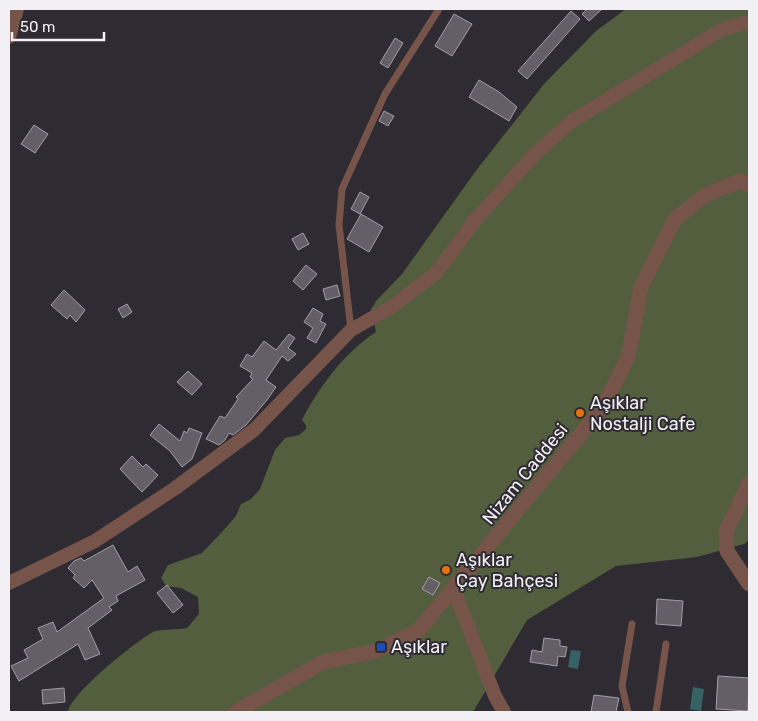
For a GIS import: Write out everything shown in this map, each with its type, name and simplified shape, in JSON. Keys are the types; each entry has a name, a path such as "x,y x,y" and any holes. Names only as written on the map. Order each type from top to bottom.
{"street":[{"path":"9,37 17,9"},
{"path":"9,583 95,541 174,489 254,430 351,330 393,306 436,273 477,218 536,153 572,121 723,29 749,22"},
{"name":"Nizam Caddesi","path":"236,712 323,662 376,651 418,632 603,407 628,357 641,287 675,220 706,195 740,181 749,186"},
{"path":"749,483 726,530 727,551 749,584"},
{"path":"454,590 495,696 504,712"},
{"path":"495,696 515,712"}],"lane":[{"path":"351,330 338,225 342,189 385,94 439,9"},
{"path":"628,712 622,686 632,624"},
{"path":"656,712 666,644"}],"green space":[{"path":"626,9 749,9 749,540 744,544 697,557 616,566 527,620 473,712 68,712 80,693 91,681 145,637 156,631 187,628 199,614 198,597 181,588 166,586 161,578 168,565 202,553 236,516 241,504 251,499 260,489 275,450 285,438 299,435 306,429 306,425 302,420 324,383 353,350 376,332 371,309 377,300 402,274 475,172 544,84 596,31"}],"water":[{"path":"571,650 581,651 578,669 568,667"},
{"path":"693,687 704,689 701,711 690,709"}],"building":[{"path":"587,9 602,9 589,21 582,14"},
{"path":"571,11 580,19 527,79 518,71"},
{"path":"454,14 472,24 452,56 435,46"},
{"path":"395,38 403,43 388,68 380,63"},
{"path":"479,80 499,92 517,107 509,121 469,97"},
{"path":"384,111 394,116 388,126 379,121"},
{"path":"34,125 48,134 35,153 21,144"},
{"path":"360,192 369,197 360,214 351,209"},
{"path":"361,214 383,227 369,252 347,239"},
{"path":"303,233 309,244 298,250 292,239"},
{"path":"306,265 317,274 303,290 293,281"},
{"path":"337,285 340,296 326,300 323,289"},
{"path":"64,290 85,310 76,322 70,315 67,319 51,305"},
{"path":"127,304 132,312 123,318 118,309"},
{"path":"313,308 323,314 320,321 326,324 316,343 307,338 313,328 304,322"},
{"path":"289,334 295,338 288,348 296,354 288,361 282,356 266,380 276,387 267,400 246,425 233,435 229,433 219,445 206,439 220,416 225,418 238,399 236,397 253,379 250,377 252,373 240,366 247,354 252,357 264,341 276,350"},
{"path":"188,371 202,384 192,395 177,382"},
{"path":"159,424 180,441 184,431 187,433 189,428 202,433 192,459 182,467 170,451 150,435"},
{"path":"132,456 143,467 146,464 158,475 142,492 120,469"},
{"path":"113,545 128,572 137,566 145,580 116,596 118,601 109,607 112,610 88,628 100,654 85,660 78,644 19,681 11,666 28,658 24,650 43,639 38,628 53,622 57,632 104,598 92,580 84,588 73,578 75,575 68,568 74,561 81,558 84,561"},
{"path":"429,577 440,583 433,595 422,589"},
{"path":"167,585 183,605 173,613 157,593"},
{"path":"657,599 683,601 681,626 656,624"},
{"path":"544,638 560,640 560,646 567,647 565,657 558,656 557,666 530,662 532,650 542,652"},
{"path":"718,676 749,678 748,711 716,709"},
{"path":"64,688 65,702 43,704 42,690"},
{"path":"594,695 619,698 616,712 591,712"}],"place":[{"name":"Aşıklar Nostalji Cafe","path":"580,413"},
{"name":"Aşıklar Çay Bahçesi","path":"446,570"},
{"name":"Aşıklar","path":"381,647"}]}
